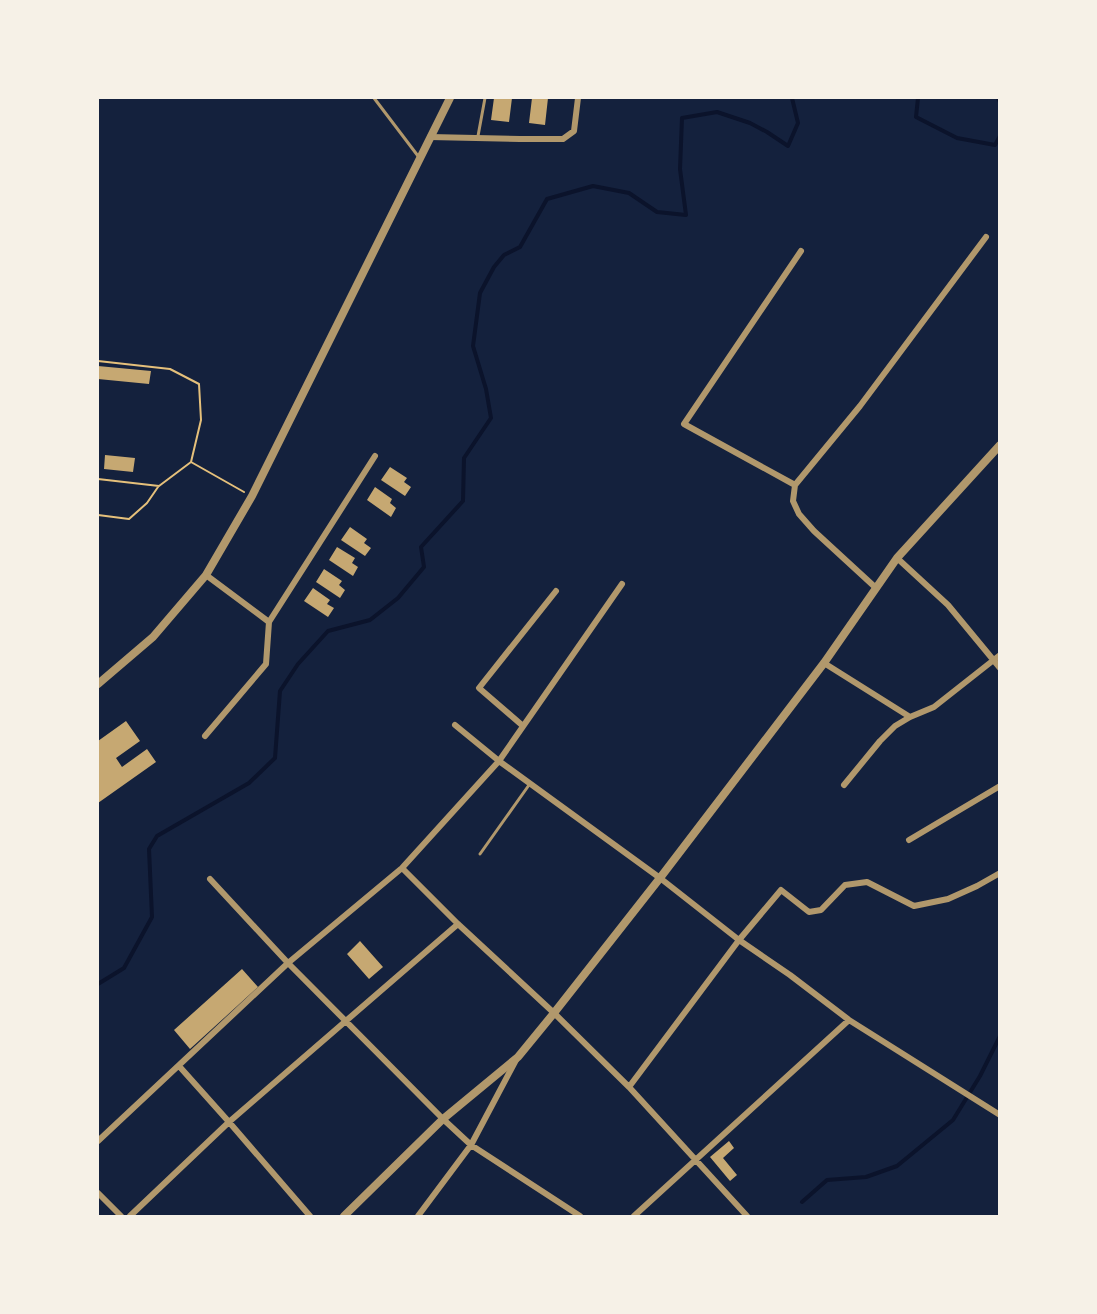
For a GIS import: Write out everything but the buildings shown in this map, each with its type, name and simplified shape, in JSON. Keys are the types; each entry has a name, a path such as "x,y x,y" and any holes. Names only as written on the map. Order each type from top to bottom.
{"street":[{"path":"98,684 153,637 206,575 252,496 450,98"},
{"path":"430,137 562,139 574,131 578,98"},
{"path":"876,588 814,531 799,514 793,501 795,485 860,406 986,237"},
{"path":"795,485 684,424 801,251"},
{"path":"344,1216 443,1119 518,1057 660,878 824,663 897,558 999,445"},
{"path":"205,736 266,664 269,622 375,456"},
{"path":"844,785 895,726 934,707 998,662 948,605 897,558"},
{"path":"206,575 269,622"},
{"path":"98,1141 288,963 402,868 499,761 622,584"},
{"path":"523,726 479,688 556,591"},
{"path":"824,663 910,717"},
{"path":"455,725 499,761 849,1020 999,1114"},
{"path":"909,840 999,786"},
{"path":"402,868 628,1087 747,1216"},
{"path":"628,1087 739,940 781,890 809,912 821,910 845,885 867,882 914,906 948,899 999,873"},
{"path":"210,879 288,963 471,1145 580,1216"},
{"path":"130,1216 229,1122 458,924"},
{"path":"634,1216 849,1020"},
{"path":"418,1216 471,1145 518,1057"},
{"path":"179,1066 310,1216"},
{"path":"98,1193 121,1216"}],"lane":[{"path":"374,98 420,157"},
{"path":"478,138 485,98"},
{"path":"480,854 530,783"}],"path":[{"path":"98,361 170,369 199,384 201,420 191,462 159,486 147,503 129,519 98,515"},
{"path":"191,462 252,496"},
{"path":"98,479 159,486"}],"waterway":[{"path":"98,984 124,968 152,917 149,849 157,836 249,783 275,758 280,691 298,664 328,631 370,620 398,598 424,567 421,547 463,501 464,458 491,418 486,389 473,346 480,293 494,267 504,255 520,247 547,199 593,186 629,193 657,212 686,215 680,169 682,118 717,112 750,123 788,146 798,123 792,98"},
{"path":"918,98 916,117 957,138 995,145 1000,136"},
{"path":"998,98 1000,102"},
{"path":"802,1202 827,1180 866,1177 897,1166 953,1120 980,1076 1000,1036"}]}
